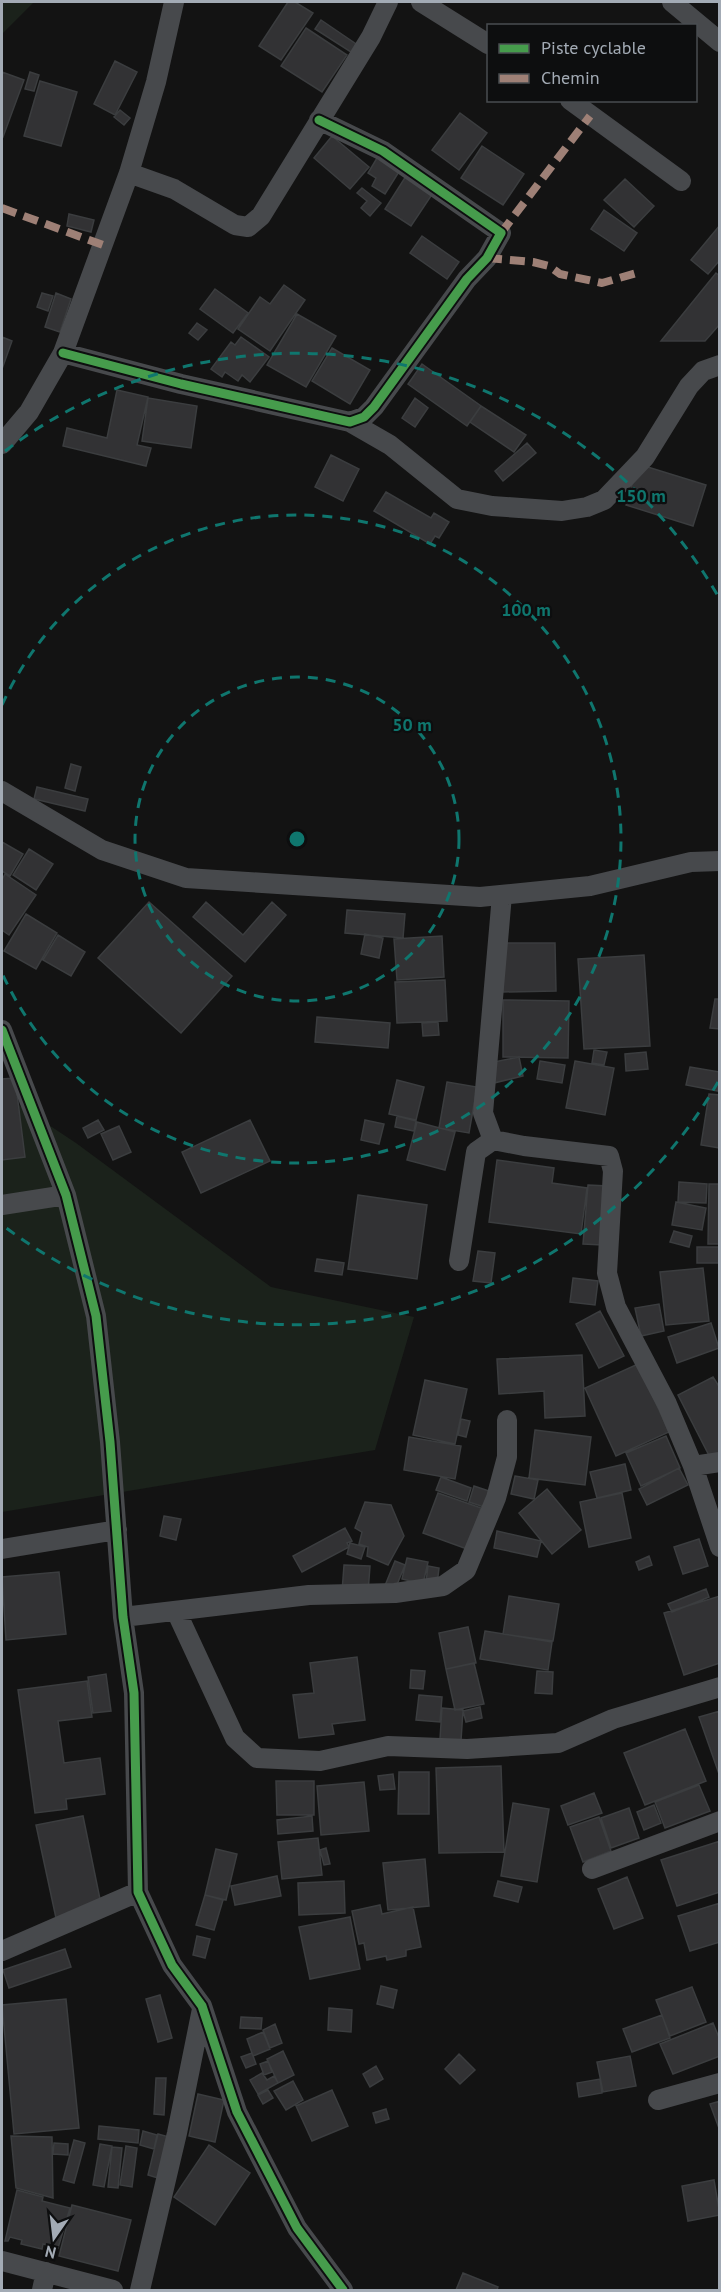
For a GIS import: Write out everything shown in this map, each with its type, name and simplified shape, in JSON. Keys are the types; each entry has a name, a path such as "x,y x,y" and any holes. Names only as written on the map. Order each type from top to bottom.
{"street":[{"path":"2,444 29,412 63,353 129,173 156,81 174,2"},
{"path":"129,173 174,189 235,225 248,227 261,216 371,37 388,2"},
{"path":"421,2 487,43"},
{"path":"672,2 720,42"},
{"path":"573,102 681,180"},
{"path":"319,120 383,151 501,233 487,258 468,279 374,407 364,417 350,422"},
{"path":"63,353 181,384 350,422 419,466 457,499 492,506 562,511 587,507 604,500 645,458 689,386 703,371 720,365"},
{"path":"2,791 102,850 186,878 480,897 590,886 691,862 720,861"},
{"path":"493,1140 483,1113 502,894"},
{"path":"2,1030 66,1195 96,1316 123,1617 134,1693 138,1892 171,1965 202,2006 237,2112 297,2228 343,2290"},
{"path":"459,1261 476,1152 493,1140 609,1156 613,1171 607,1273 616,1307 667,1404 693,1466 720,1547"},
{"path":"2,1205 66,1195"},
{"path":"123,1617 177,1613 309,1595 395,1593 443,1586 466,1570 496,1498 507,1457 507,1420"},
{"path":"693,1466 720,1462"},
{"path":"2,1549 117,1530"},
{"path":"177,1613 235,1738 257,1758 320,1761 388,1746 467,1749 558,1743 613,1719 720,1687"},
{"path":"592,1869 720,1821"},
{"path":"2,1951 138,1892"},
{"path":"140,2290 177,2133 202,2006"},
{"path":"658,2100 720,2083"},
{"path":"2,2261 44,2281 113,2290"}],"shaded area":[{"path":"2,2 34,2 2,34"},
{"path":"2,1094 76,1143 271,1287 414,1317 375,1450 2,1512"}],"building":[{"path":"288,2 295,2 313,13 281,60 259,46"},
{"path":"321,20 359,46 354,54 315,29"},
{"path":"306,28 347,55 322,92 281,66"},
{"path":"115,61 137,72 115,115 94,104"},
{"path":"2,72 24,80 3,137 2,136"},
{"path":"30,72 39,75 34,91 25,89"},
{"path":"40,81 77,92 61,146 24,136"},
{"path":"120,110 130,118 124,125 114,117"},
{"path":"460,113 487,133 459,170 432,150"},
{"path":"332,136 369,167 350,189 314,158"},
{"path":"482,146 524,174 503,205 461,178"},
{"path":"380,153 402,167 385,194 372,186 376,178 368,173"},
{"path":"406,176 433,193 411,226 385,209"},
{"path":"625,179 654,206 634,227 604,200"},
{"path":"362,188 381,203 370,216 361,208 367,201 357,193"},
{"path":"604,210 637,233 624,251 591,229"},
{"path":"69,214 94,220 91,232 67,226"},
{"path":"720,225 720,260 708,274 691,260"},
{"path":"422,236 459,262 447,279 410,253"},
{"path":"716,273 720,276 720,324 705,341 661,341"},
{"path":"284,285 305,300 270,351 238,329 260,297 270,304"},
{"path":"215,289 248,313 233,333 200,309"},
{"path":"42,293 53,296 48,311 37,307"},
{"path":"56,293 71,299 60,332 45,327"},
{"path":"297,314 336,336 306,387 267,365"},
{"path":"197,323 207,330 198,340 189,333"},
{"path":"2,337 12,341 2,369"},
{"path":"241,337 269,357 250,382 242,375 238,381 225,372 222,377 211,369 231,342 235,345"},
{"path":"332,348 370,370 350,404 312,381"},
{"path":"422,364 481,406 467,426 408,384"},
{"path":"117,390 148,397 137,445 151,448 146,466 63,446 67,428 107,438"},
{"path":"148,398 197,406 191,448 142,441"},
{"path":"415,398 428,408 415,427 402,418"},
{"path":"481,406 526,435 514,452 470,422"},
{"path":"527,443 536,453 503,481 495,471"},
{"path":"331,455 359,469 343,501 315,487"},
{"path":"638,464 706,485 693,526 626,505"},
{"path":"386,492 431,518 434,513 449,522 439,538 435,536 430,544 374,511"},
{"path":"71,764 81,767 75,791 65,788"},
{"path":"37,787 88,799 85,811 34,799"},
{"path":"2,842 23,854 10,876 2,871"},
{"path":"29,849 53,864 36,890 13,875"},
{"path":"5,874 36,895 9,935 2,930 2,880"},
{"path":"149,902 232,976 181,1033 98,958"},
{"path":"206,902 243,935 272,902 286,915 245,962 193,917"},
{"path":"347,910 405,914 403,938 345,933"},
{"path":"26,914 57,933 36,969 4,951"},
{"path":"365,934 383,938 379,958 361,954"},
{"path":"58,935 85,952 71,976 43,960"},
{"path":"442,936 444,977 397,980 394,939"},
{"path":"503,943 555,943 556,991 503,992"},
{"path":"644,955 650,1046 584,1049 578,959"},
{"path":"445,980 447,1021 397,1023 395,982"},
{"path":"715,999 720,999 720,1029 710,1028"},
{"path":"503,1000 569,1001 568,1058 503,1057"},
{"path":"317,1017 390,1023 388,1048 315,1042"},
{"path":"438,1022 439,1035 423,1036 422,1023"},
{"path":"594,1050 607,1052 604,1065 592,1063"},
{"path":"646,1052 648,1069 626,1071 625,1054"},
{"path":"519,1057 523,1076 494,1083 489,1063"},
{"path":"540,1061 565,1065 562,1083 537,1079"},
{"path":"575,1061 614,1068 605,1115 566,1108"},
{"path":"690,1067 720,1072 718,1091 686,1085"},
{"path":"15,1078 25,1157 2,1160 2,1079"},
{"path":"397,1080 424,1087 416,1120 389,1114"},
{"path":"447,1082 477,1087 469,1133 439,1128"},
{"path":"709,1094 720,1095 720,1148 701,1145"},
{"path":"397,1116 416,1121 414,1131 395,1127"},
{"path":"98,1120 104,1130 88,1138 83,1128"},
{"path":"250,1120 270,1161 201,1193 182,1152"},
{"path":"365,1120 384,1124 379,1144 361,1140"},
{"path":"417,1122 455,1132 445,1170 407,1160"},
{"path":"119,1126 131,1152 113,1160 101,1134"},
{"path":"497,1160 554,1168 552,1183 587,1188 581,1234 489,1222"},
{"path":"679,1182 707,1184 706,1203 678,1202"},
{"path":"709,1184 720,1184 720,1244 708,1244"},
{"path":"588,1185 608,1186 602,1245 583,1244"},
{"path":"358,1195 427,1205 417,1279 348,1269"},
{"path":"676,1202 706,1208 702,1230 672,1225"},
{"path":"674,1231 692,1236 689,1247 670,1242"},
{"path":"697,1247 720,1247 720,1263 697,1263"},
{"path":"478,1251 495,1253 491,1283 473,1281"},
{"path":"317,1259 344,1263 342,1275 315,1271"},
{"path":"703,1268 709,1321 666,1325 660,1272"},
{"path":"573,1278 598,1281 595,1305 570,1302"},
{"path":"659,1304 664,1331 641,1336 635,1308"},
{"path":"600,1311 624,1356 599,1368 576,1324"},
{"path":"711,1323 719,1348 677,1363 668,1337"},
{"path":"582,1355 585,1416 545,1418 544,1391 499,1394 497,1359"},
{"path":"638,1364 669,1432 616,1456 585,1388"},
{"path":"713,1377 720,1388 720,1467 716,1469 678,1395"},
{"path":"425,1380 467,1389 455,1444 413,1435"},
{"path":"461,1419 470,1421 466,1437 458,1435"},
{"path":"535,1430 591,1437 585,1485 529,1478"},
{"path":"666,1436 680,1468 641,1486 626,1453"},
{"path":"409,1437 461,1446 455,1479 404,1470"},
{"path":"625,1464 631,1490 597,1498 590,1472"},
{"path":"679,1468 688,1485 647,1505 639,1489"},
{"path":"515,1476 538,1480 534,1499 511,1494"},
{"path":"441,1477 471,1488 467,1501 436,1490"},
{"path":"474,1486 492,1492 487,1508 469,1502"},
{"path":"547,1489 581,1530 552,1554 519,1513"},
{"path":"438,1493 481,1508 467,1549 423,1533"},
{"path":"622,1493 631,1538 589,1547 580,1502"},
{"path":"365,1502 391,1505 404,1536 388,1565 367,1556 368,1547 359,1544 362,1532 355,1528"},
{"path":"164,1516 181,1519 176,1540 160,1536"},
{"path":"345,1528 352,1541 347,1543 349,1547 302,1572 293,1556"},
{"path":"497,1531 541,1541 537,1557 494,1548"},
{"path":"699,1539 708,1566 683,1574 674,1547"},
{"path":"350,1543 365,1547 361,1559 347,1554"},
{"path":"649,1556 652,1565 639,1570 636,1562"},
{"path":"407,1558 428,1562 423,1584 402,1579"},
{"path":"395,1561 405,1565 394,1592 384,1588"},
{"path":"344,1565 370,1566 368,1593 342,1592"},
{"path":"428,1566 439,1568 437,1584 426,1582"},
{"path":"59,1572 66,1634 6,1640 2,1577"},
{"path":"706,1589 709,1597 672,1612 668,1604"},
{"path":"509,1596 559,1604 553,1641 503,1634"},
{"path":"720,1596 720,1663 684,1675 664,1613"},
{"path":"468,1627 476,1663 446,1669 439,1633"},
{"path":"485,1631 552,1642 548,1670 480,1659"},
{"path":"357,1657 365,1720 332,1724 334,1734 299,1738 293,1695 314,1693 310,1663"},
{"path":"474,1663 484,1704 455,1710 446,1669"},
{"path":"411,1670 425,1671 423,1689 410,1688"},
{"path":"537,1671 553,1672 552,1694 535,1693"},
{"path":"106,1674 111,1711 93,1713 88,1677"},
{"path":"87,1681 92,1717 58,1721 64,1763 100,1758 105,1794 66,1799 67,1809 35,1813 18,1690"},
{"path":"419,1695 442,1697 440,1722 416,1720"},
{"path":"480,1707 482,1718 466,1722 463,1711"},
{"path":"442,1708 463,1710 461,1741 440,1739"},
{"path":"720,1711 720,1774 719,1774 699,1717"},
{"path":"685,1729 706,1781 645,1805 624,1753"},
{"path":"501,1766 504,1852 439,1853 436,1768"},
{"path":"399,1772 429,1772 429,1814 398,1814"},
{"path":"393,1774 395,1789 380,1790 378,1776"},
{"path":"276,1781 314,1781 314,1815 277,1815"},
{"path":"364,1782 369,1831 321,1835 317,1786"},
{"path":"699,1785 710,1811 665,1828 655,1802"},
{"path":"594,1793 602,1813 568,1825 561,1806"},
{"path":"513,1803 549,1809 537,1882 501,1876"},
{"path":"654,1805 661,1823 644,1830 637,1812"},
{"path":"629,1808 639,1838 611,1848 601,1818"},
{"path":"83,1816 102,1909 56,1918 36,1825"},
{"path":"312,1816 313,1831 278,1834 277,1820"},
{"path":"599,1817 611,1851 583,1862 570,1827"},
{"path":"318,1838 322,1875 282,1879 278,1842"},
{"path":"720,1841 720,1892 677,1906 661,1860"},
{"path":"326,1848 330,1864 324,1865 320,1850"},
{"path":"216,1849 237,1854 226,1900 205,1895"},
{"path":"425,1859 429,1906 388,1910 383,1863"},
{"path":"277,1876 281,1896 235,1905 231,1886"},
{"path":"627,1877 643,1918 614,1929 598,1889"},
{"path":"344,1881 345,1913 299,1915 298,1883"},
{"path":"498,1881 522,1887 518,1902 494,1896"},
{"path":"205,1895 223,1900 214,1930 196,1925"},
{"path":"720,1903 720,1942 690,1951 678,1916"},
{"path":"380,1905 382,1914 413,1907 421,1947 406,1950 406,1956 387,1960 386,1956 367,1960 364,1943 359,1944 352,1911"},
{"path":"350,1917 360,1969 310,1979 299,1927"},
{"path":"197,1936 210,1939 205,1958 193,1955"},
{"path":"65,1949 71,1967 9,1988 3,1970"},
{"path":"381,1986 397,1990 393,2008 377,2004"},
{"path":"692,1987 706,2022 670,2036 656,2000"},
{"path":"160,1995 172,2038 158,2042 146,1999"},
{"path":"66,1999 79,2128 14,2134 2,2005"},
{"path":"329,2008 352,2010 351,2032 328,2030"},
{"path":"662,2015 670,2038 632,2052 623,2029"},
{"path":"241,2017 262,2018 261,2029 240,2028"},
{"path":"713,2023 720,2040 720,2056 673,2074 660,2044"},
{"path":"275,2024 282,2043 270,2048 263,2030"},
{"path":"263,2032 270,2049 253,2056 247,2039"},
{"path":"283,2051 294,2075 278,2083 267,2059"},
{"path":"252,2053 256,2064 246,2068 241,2057"},
{"path":"459,2054 475,2070 460,2084 445,2069"},
{"path":"630,2056 636,2086 603,2092 597,2062"},
{"path":"268,2061 272,2072 264,2075 260,2064"},
{"path":"376,2066 383,2079 370,2087 363,2074"},
{"path":"262,2073 267,2080 274,2076 278,2083 258,2094 250,2080"},
{"path":"156,2078 166,2078 164,2115 154,2114"},
{"path":"600,2079 602,2093 579,2097 577,2083"},
{"path":"293,2081 303,2100 286,2110 274,2091"},
{"path":"268,2090 273,2098 263,2104 258,2095"},
{"path":"332,2090 348,2126 312,2141 296,2106"},
{"path":"198,2094 224,2100 215,2142 189,2136"},
{"path":"720,2101 720,2131 710,2104"},
{"path":"386,2109 389,2119 376,2123 373,2113"},
{"path":"99,2126 139,2130 138,2143 98,2139"},
{"path":"143,2131 157,2135 154,2149 140,2145"},
{"path":"158,2134 169,2137 158,2178 148,2175"},
{"path":"11,2136 52,2137 53,2198 16,2188"},
{"path":"74,2140 85,2143 74,2183 63,2180"},
{"path":"54,2143 68,2144 68,2155 53,2154"},
{"path":"100,2144 112,2146 104,2187 93,2185"},
{"path":"209,2145 250,2173 215,2225 174,2197"},
{"path":"126,2146 137,2148 132,2187 120,2185"},
{"path":"112,2147 122,2148 118,2188 108,2187"},
{"path":"714,2180 720,2215 688,2221 682,2186"},
{"path":"17,2190 43,2197 42,2201 70,2208 58,2248 43,2244 42,2249 21,2244 22,2240 10,2237 8,2241 5,2241"},
{"path":"72,2205 131,2220 118,2271 59,2256"},
{"path":"463,2273 498,2287 497,2290 456,2290"}],"marked path":[{"path":"501,233 590,116"},
{"path":"2,208 103,245"},
{"path":"487,258 533,262 549,266 560,274 602,283 640,272"}],"cycle path":[{"path":"63,353 181,384 350,422 364,417 374,407 467,279 487,258 501,233 383,151 319,120"},
{"path":"2,1030 66,1195 96,1316 110,1442 123,1617 134,1693 138,1892 172,1965 202,2006 237,2112 297,2228 343,2290"}]}
